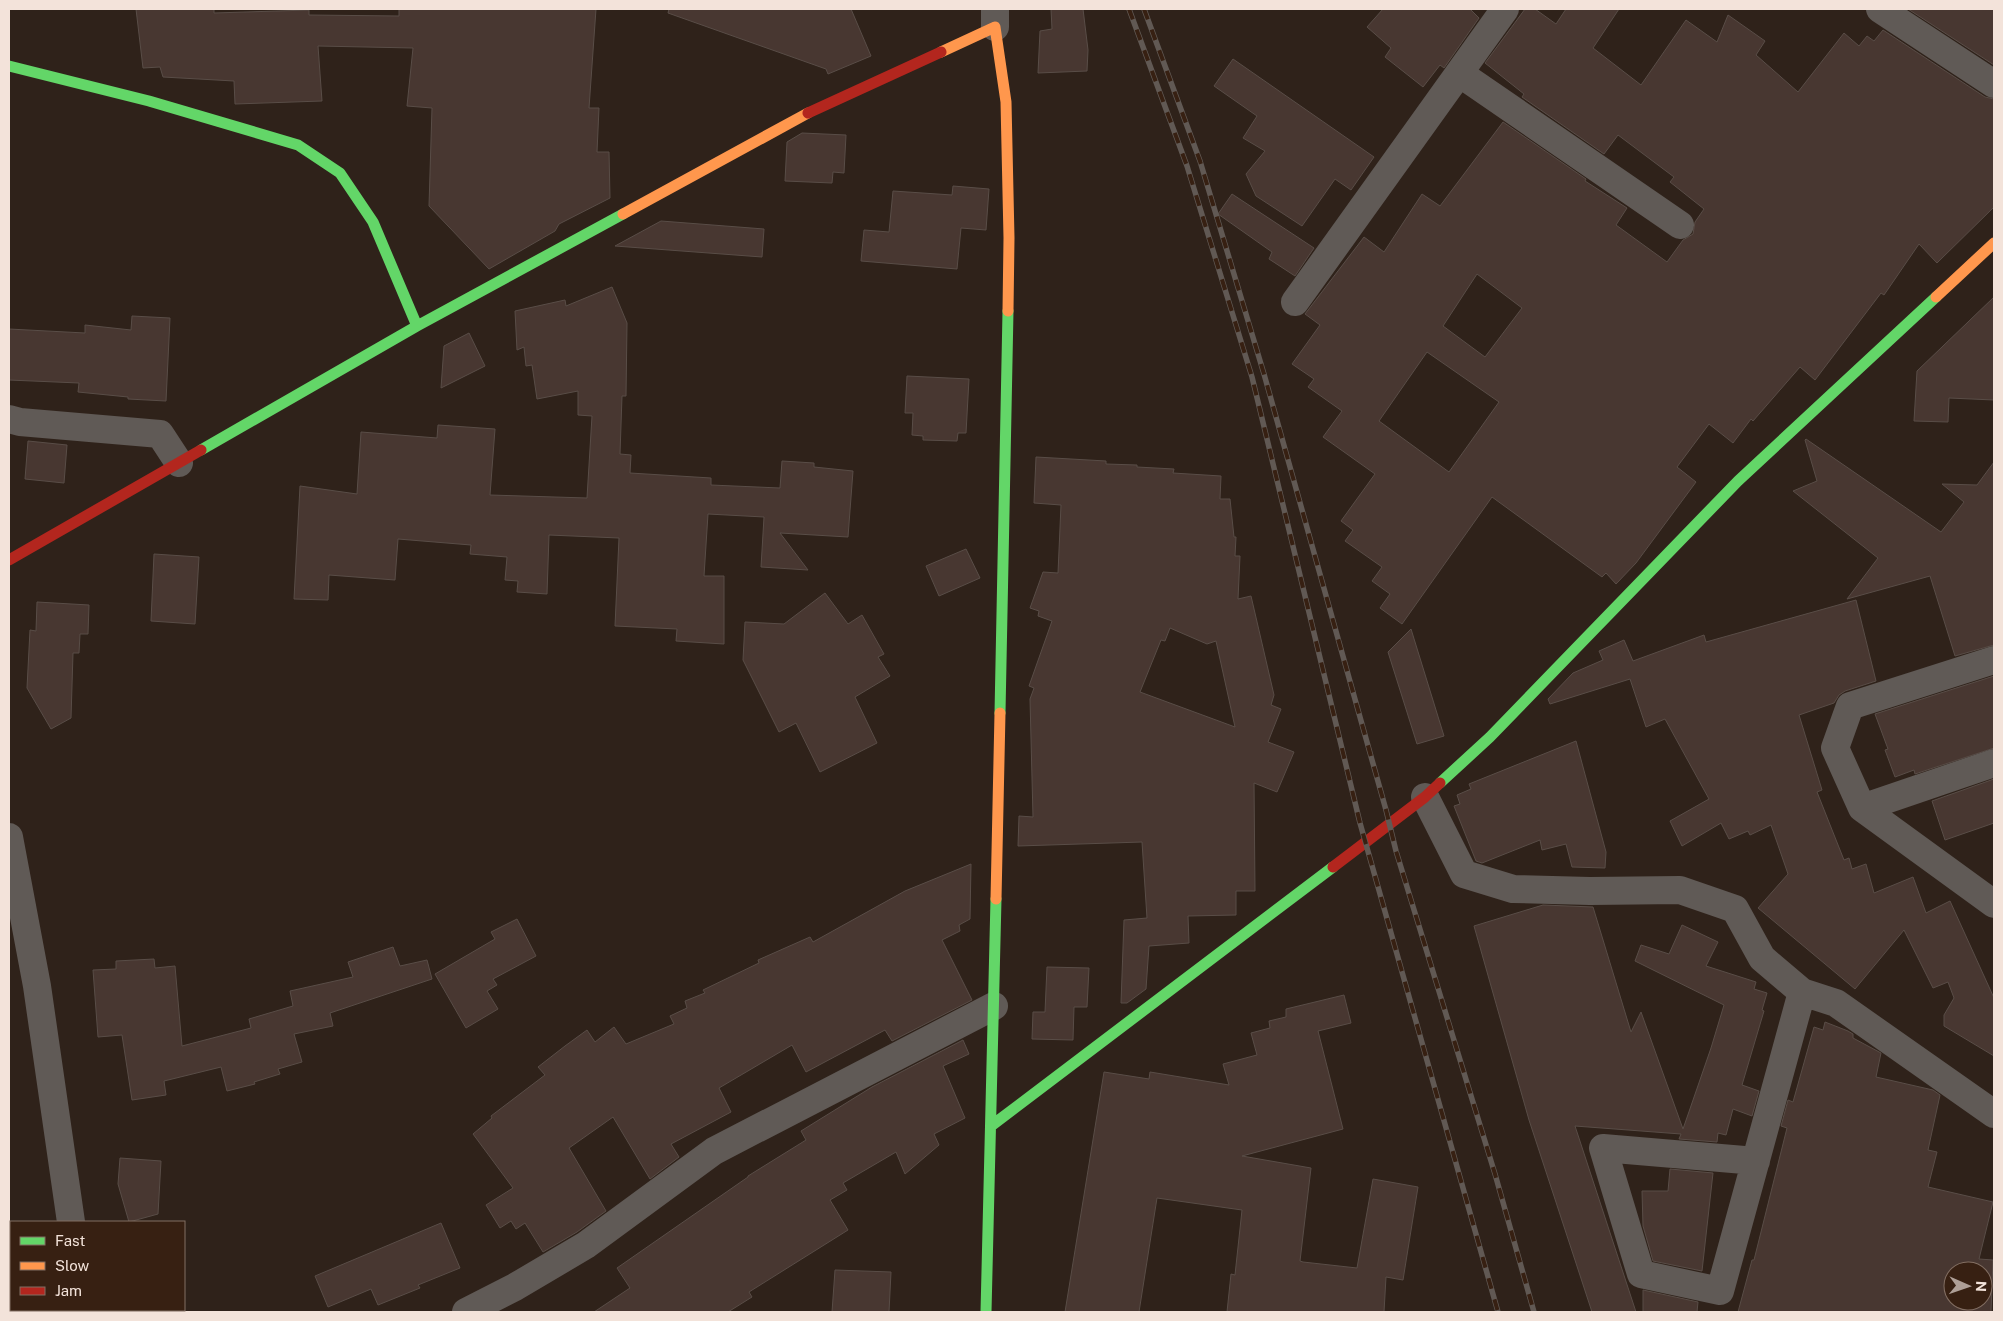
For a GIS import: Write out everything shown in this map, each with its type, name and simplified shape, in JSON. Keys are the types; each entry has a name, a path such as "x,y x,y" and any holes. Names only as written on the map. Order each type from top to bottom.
{"street":[{"path":"1295,302 1505,9"},
{"path":"1880,9 1994,84"},
{"path":"9,560 417,326 801,116 995,18 1006,102 1009,238 986,1312"},
{"path":"9,66 149,101 298,145 340,173 373,222 417,326"},
{"path":"1459,73 1680,225"},
{"path":"991,1126 1425,797 1490,737 1738,481 1994,243"},
{"path":"9,419 20,422 160,434 179,463"},
{"path":"1994,660 1850,706 1835,748 1862,808 1994,904"},
{"path":"1862,808 1994,763"},
{"path":"1425,797 1464,874 1513,889 1590,891 1680,890 1735,909 1762,958 1802,992 1836,1003 1994,1114"},
{"path":"9,837 37,986 71,1221"},
{"path":"1756,1161 1604,1148 1641,1274 1720,1291 1756,1161 1802,992"},
{"path":"466,1312 515,1287 586,1245 714,1151 994,1006"}],"building":[{"path":"136,9 214,9 214,13 309,10 309,15 399,16 399,9 596,9 589,108 599,108 597,152 609,152 610,198 559,224 555,231 489,269 429,206 432,108 407,106 413,48 318,46 322,101 235,104 234,81 163,77 160,67 143,68"},
{"path":"669,9 851,9 871,56 828,74 826,69 668,13"},
{"path":"1051,9 1083,9 1088,50 1087,71 1038,73 1040,31 1052,29"},
{"path":"1383,9 1470,9 1479,18 1444,68 1440,65 1423,87 1385,57 1391,48 1367,27"},
{"path":"1525,9 1535,9 1556,24 1566,9 1619,9 1593,48 1641,85 1686,20 1717,42 1728,15 1765,41 1756,55 1798,92 1844,33 1859,46 1867,36 1874,41 1883,30 1985,97 1994,99 1994,207 1937,263 1919,244 1884,295 1881,293 1815,380 1800,367 1753,421 1751,419 1733,443 1709,424 1677,467 1696,482 1636,563 1616,584 1606,573 1602,577 1492,497 1402,624 1380,608 1390,594 1372,581 1382,567 1345,541 1353,530 1341,521 1375,474 1323,437 1342,411 1308,387 1314,379 1292,364 1320,325 1305,314 1364,237 1384,252 1422,194 1440,206 1503,122 1586,179 1585,181 1627,208 1616,225 1667,262 1683,240 1693,234 1695,222 1704,209 1670,182 1674,177 1618,135 1604,154 1522,97 1524,94 1485,63","holes":["1477,274 1522,308 1485,357 1443,326","1427,352 1499,402 1449,472 1379,421"]},
{"path":"1908,9 1994,9 1994,65"},
{"path":"1233,59 1374,157 1351,190 1335,179 1302,226 1256,196 1246,174 1265,151 1243,138 1257,116 1214,86"},
{"path":"802,133 846,135 844,173 833,172 832,183 785,181 787,142"},
{"path":"953,186 989,189 986,230 961,228 957,269 861,261 864,230 889,232 893,191 952,195"},
{"path":"1232,194 1314,248 1295,276 1269,259 1272,252 1218,214"},
{"path":"661,221 764,229 762,257 615,246"},
{"path":"612,287 627,323 626,396 622,396 620,454 631,455 630,473 711,478 711,485 780,488 782,461 814,463 814,467 853,471 848,537 780,533 808,570 761,567 764,517 708,514 704,576 724,576 724,644 676,641 677,629 615,626 619,538 549,535 547,594 517,592 518,581 505,580 507,557 470,554 471,545 398,539 395,580 329,575 328,600 294,599 300,486 357,494 361,432 437,438 438,425 495,429 490,495 587,498 592,416 578,415 578,391 537,399 532,365 526,366 524,347 517,350 515,311 565,300 566,306"},
{"path":"1994,297 1994,400 1949,398 1948,422 1914,421 1917,371"},
{"path":"132,316 170,318 166,401 128,399 128,397 78,392 79,383 9,380 9,329 85,333 85,325 131,330"},
{"path":"469,333 485,366 441,388 444,346"},
{"path":"907,376 969,379 966,433 958,433 957,441 923,440 923,436 912,435 913,413 905,413"},
{"path":"1806,439 1941,532 1964,502 1942,484 1977,485 1994,462 1994,645 1955,656 1930,576 1847,599 1878,558 1793,491 1817,481"},
{"path":"28,441 67,445 64,483 25,479"},
{"path":"1036,457 1106,461 1106,464 1174,469 1173,473 1221,476 1220,499 1230,499 1234,537 1236,537 1235,556 1240,556 1238,599 1251,596 1274,695 1271,705 1281,709 1268,742 1294,752 1277,792 1254,783 1255,891 1236,891 1236,915 1188,916 1189,943 1149,946 1146,989 1127,1003 1121,1003 1124,920 1147,918 1142,842 1018,846 1019,816 1033,817 1030,699 1034,688 1029,686 1052,621 1038,616 1039,611 1030,608 1043,572 1058,573 1061,505 1034,503","holes":["1170,628 1207,644 1216,641 1235,727 1140,692 1161,640 1165,641"]},
{"path":"966,549 980,578 939,596 926,566"},
{"path":"154,554 199,557 195,624 151,621"},
{"path":"825,593 848,624 862,615 884,654 878,657 890,676 855,697 877,743 820,772 796,723 779,732 743,660 745,622 784,624"},
{"path":"1856,600 1876,681 1845,691 1839,695 1834,703 1799,715 1822,790 1817,792 1844,860 1849,858 1852,869 1866,864 1874,893 1913,877 1926,913 1950,901 1994,998 1994,1056 1944,1026 1944,1015 1954,998 1948,982 1933,988 1904,930 1855,989 1758,908 1788,874 1771,825 1750,835 1748,831 1729,839 1721,823 1682,846 1670,821 1709,799 1665,719 1646,727 1630,679 1550,704 1548,699 1573,673 1603,660 1599,651 1624,640 1633,661 1704,635 1706,642"},
{"path":"37,602 89,605 88,634 80,634 79,653 73,653 71,718 51,729 27,688 30,630 36,631"},
{"path":"1411,629 1444,736 1417,744 1388,652"},
{"path":"1994,676 1994,748 1915,774 1914,770 1895,777 1885,750 1888,749 1875,714"},
{"path":"1576,741 1606,852 1605,868 1572,867 1566,844 1542,850 1540,840 1482,863 1476,861 1454,806 1460,804 1457,795 1471,789 1469,784"},
{"path":"1994,779 1994,823 1945,840 1932,801"},
{"path":"971,864 970,919 959,925 960,931 942,940 972,1000 892,1041 885,1030 806,1072 792,1045 719,1088 731,1112 671,1144 679,1157 650,1179 613,1117 569,1148 606,1211 577,1232 543,1252 525,1223 516,1229 511,1221 500,1228 486,1205 513,1188 473,1134 492,1118 491,1116 545,1075 538,1067 565,1046 587,1030 595,1042 614,1027 626,1044 674,1024 670,1016 687,1008 685,1001 705,993 703,990 759,963 758,960 810,937 813,942 905,891"},
{"path":"1543,905 1593,907 1631,1032 1641,1012 1683,1129 1724,1005 1635,961 1641,945 1669,954 1682,925 1718,942 1706,966 1756,982 1754,989 1767,993 1762,1010 1764,1011 1742,1085 1759,1091 1752,1116 1733,1109 1726,1135 1718,1133 1717,1142 1679,1139 1681,1134 1575,1126 1636,1312 1592,1312 1529,1120 1474,926"},
{"path":"517,919 536,956 493,979 497,985 487,991 498,1009 466,1028 435,974 495,939 491,932"},
{"path":"393,947 400,966 427,960 432,979 330,1013 333,1026 294,1034 302,1062 278,1069 280,1074 254,1082 255,1084 227,1091 221,1067 164,1081 166,1095 132,1100 122,1035 98,1037 93,970 116,969 116,961 154,959 155,968 175,966 182,1046 251,1028 249,1019 293,1006 290,991 353,977 348,962"},
{"path":"1047,967 1089,968 1087,1007 1074,1007 1073,1040 1032,1039 1033,1012 1045,1012"},
{"path":"1344,995 1351,1023 1318,1031 1343,1129 1242,1156 1311,1168 1300,1261 1303,1262 1357,1268 1373,1179 1418,1187 1403,1280 1386,1277 1384,1312 1227,1312 1231,1274 1235,1275 1242,1210 1157,1198 1139,1312 1065,1312 1104,1072 1149,1079 1150,1072 1229,1085 1223,1064 1257,1055 1251,1033 1270,1028 1269,1021 1286,1017 1286,1009"},
{"path":"1825,1022 1848,1031 1853,1034 1853,1038 1881,1053 1876,1077 1933,1090 1940,1095 1928,1150 1937,1152 1928,1187 1993,1202 1979,1259 1993,1261 1943,1261 1943,1311 1991,1312 1738,1312 1752,1260 1754,1260 1787,1128 1781,1126 1788,1100 1793,1102 1814,1027 1823,1030"},
{"path":"963,1040 969,1054 943,1066 965,1118 934,1134 939,1145 905,1174 896,1152 843,1183 847,1190 830,1200 848,1230 749,1292 752,1297 728,1312 594,1312 630,1288 617,1268 748,1176 806,1140 801,1131 872,1087"},
{"path":"120,1158 161,1161 158,1214 129,1221 118,1184"},
{"path":"1670,1169 1713,1173 1702,1271 1653,1261 1643,1226 1642,1191 1668,1191"},
{"path":"441,1223 460,1268 418,1285 420,1288 378,1305 371,1289 328,1307 315,1276"},
{"path":"835,1270 891,1272 889,1312 832,1312"},
{"path":"1643,1290 1698,1302 1697,1312 1643,1312"}],"railway":[{"path":"1129,9 1187,166 1252,377 1360,823 1498,1312"},
{"path":"1144,9 1200,161 1264,374 1396,851 1495,1174 1534,1312"}],"traffic: fast":[{"path":"9,66 149,101 298,145 340,173 373,222 417,326"},
{"path":"201,450 417,326 623,214"},
{"path":"1440,783 1490,737 1738,481 1936,297"},
{"path":"1000,713 1008,311"},
{"path":"991,1126 1333,867"},
{"path":"986,1312 996,899"}],"traffic: slow":[{"path":"941,52 995,27 1006,102 1009,238 1008,311"},
{"path":"623,214 808,113"},
{"path":"1936,297 1994,243"},
{"path":"996,899 1000,713"}],"traffic: jam":[{"path":"808,113 941,52"},
{"path":"9,560 201,450"},
{"path":"1333,867 1425,797 1440,783"}]}
